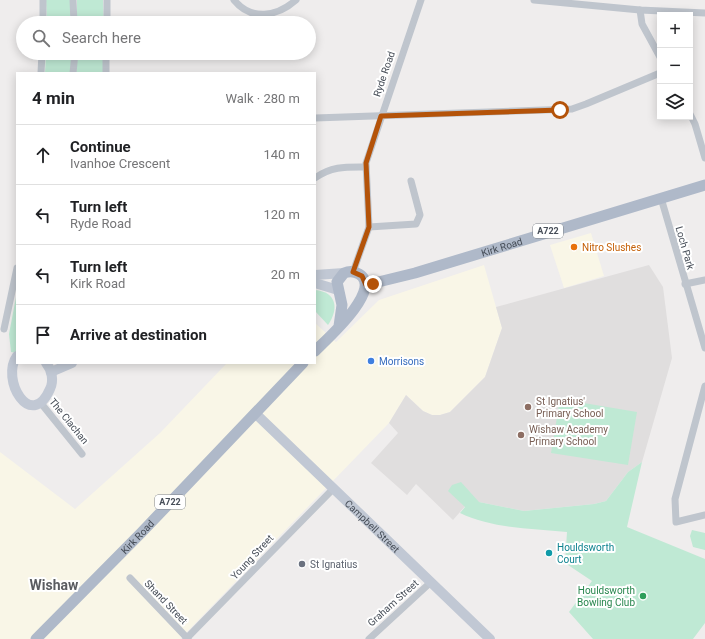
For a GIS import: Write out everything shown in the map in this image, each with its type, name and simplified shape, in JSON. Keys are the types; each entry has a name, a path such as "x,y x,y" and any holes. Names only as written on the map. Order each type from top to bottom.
{"main road":[{"name":"Kirk Road","path":"339,293 350,300 359,298 364,290 415,273 705,185"},
{"path":"316,350 355,310 364,290 362,276 349,272 337,282 342,305 339,326"},
{"name":"Kirk Road","path":"36,639 302,364"}],"street":[{"path":"43,0 43,16"},
{"path":"73,0 74,16"},
{"path":"107,0 107,16"},
{"path":"234,0 246,11 256,15 273,13 289,6 296,0"},
{"name":"Ryde Road","path":"349,272 369,227 366,167 381,116 421,0"},
{"path":"534,0 640,10 705,13"},
{"path":"640,10 642,24 657,52"},
{"path":"41,72 42,60"},
{"path":"73,72 74,60"},
{"path":"106,60 106,72"},
{"path":"316,118 572,109 657,74"},
{"path":"693,120 705,158"},
{"path":"316,177 326,171 346,167 366,167"},
{"path":"369,227 416,224 420,215 411,180"},
{"name":"Loch Park","path":"661,198 705,348"},
{"path":"316,275 349,272"},
{"path":"4,329 16,273"},
{"path":"686,284 705,280"},
{"path":"316,283 339,293"},
{"path":"2,375 8,362 16,357"},
{"path":"8,397 17,403 28,405 40,402 47,396 51,388 52,379 48,367 66,364"},
{"path":"705,386 701,418 675,499 676,522 705,515"},
{"name":"The Clachan","path":"40,402 82,454"},
{"name":"Campbell Street","path":"255,414 490,639"},
{"name":"Young Street","path":"187,639 333,489"},
{"name":"Shand Street","path":"130,578 187,639"},
{"name":"Graham Street","path":"369,639 431,582"}],"shaded area":[{"path":"591,233 604,276 564,288 550,245"},
{"path":"484,265 502,328 485,377 450,412 440,415 432,415 423,411 406,395 389,423 180,639 0,639 0,452 75,509 160,433 226,364 316,364 316,324 336,342 379,300"},
{"path":"649,265 663,287 672,358 642,462 628,472 606,501 594,504 524,511 479,502 467,504 453,520 416,484 407,495 371,463 398,433 389,423 406,395 423,411 432,415 440,415 450,412 485,377 502,328 496,307"}],"green space":[{"path":"46,0 70,0 71,16 47,16"},
{"path":"77,0 103,0 104,16 77,16"},
{"path":"46,60 72,60 71,72 45,72"},
{"path":"77,60 104,60 104,72 76,72"},
{"path":"316,290 328,294 334,302 334,313 328,325 316,312"},
{"path":"16,297 16,353 11,352 9,334"},
{"path":"560,399 637,412 628,465 551,453"},
{"name":"Houldsworth Bowling Club","path":"642,462 627,527 705,559 705,623 693,639 593,639 569,612 592,581 565,563 567,532 512,527 473,518 460,513 465,507 448,491 452,485 461,482 479,502 524,511 594,504 606,501 628,472"},
{"path":"692,530 705,533 705,550 693,547 690,536"}],"place":[{"name":"Nitro Slushes","path":"574,247"},
{"name":"Morrisons","path":"371,361"},
{"name":"St Ignatius' Primary School","path":"528,407"},
{"name":"Wishaw Academy Primary School","path":"521,435"},
{"name":"Houldsworth Court","path":"549,553"},
{"name":"St Ignatius","path":"302,564"},
{"name":"Houldsworth Bowling Club","path":"643,596"}],"district":[{"name":"Wishaw","path":"54,585"}],"route":[{"path":"373,284 366,285 362,276 353,272 369,227 366,163 381,116 560,110"}]}
